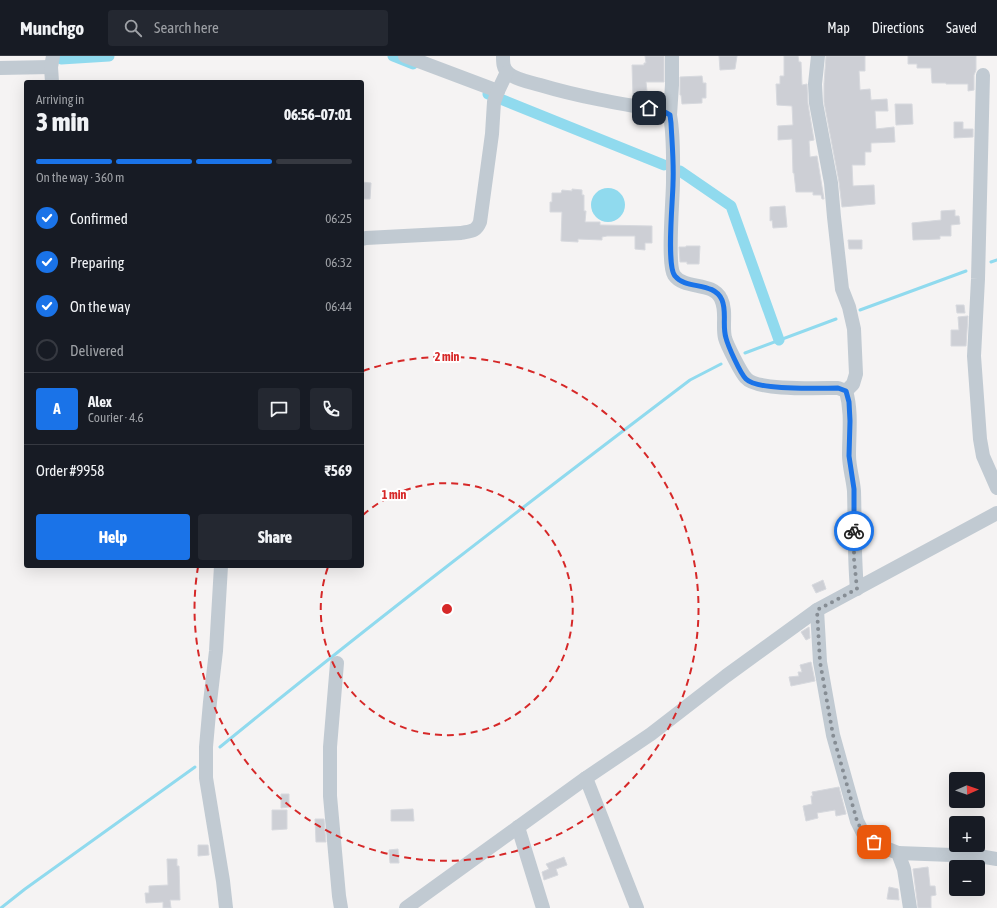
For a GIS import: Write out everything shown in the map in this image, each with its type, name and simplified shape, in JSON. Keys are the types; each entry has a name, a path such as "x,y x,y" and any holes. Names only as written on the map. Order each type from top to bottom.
{"street":[{"path":"405,56 496,96"},
{"path":"503,56 504,66 507,72 524,81 563,92 663,111 670,115"},
{"path":"672,56 670,115 673,182 671,239 672,269 675,276 681,281 715,291 721,298 724,308 725,335 727,344 746,378 754,384 766,386 838,388 846,391"},
{"path":"818,56 815,84 816,104 831,183 842,289 849,307 854,329 856,374 853,384 846,391"},
{"path":"0,68 52,61 52,80"},
{"path":"364,238 461,233 478,228 490,149 496,96 507,72"},
{"path":"983,75 978,279 974,356 980,439 983,456 997,488"},
{"path":"846,391 849,402 850,421 849,456 854,489 854,559 857,589"},
{"path":"406,908 586,778 651,734 726,676 817,610 997,513"},
{"path":"221,568 216,651 206,747 206,778 222,874 226,908"},
{"path":"817,610 820,662 832,728 857,821 865,837 898,853 979,856 997,859"},
{"path":"337,663 330,747 330,796 341,908"},
{"path":"586,778 637,908"},
{"path":"518,827 543,908"},
{"path":"898,853 904,869 910,908"}],"water":[{"path":"605,188 611,188 615,189 622,195 625,205 624,212 618,219 611,222 605,222 601,221 594,215 591,208 591,202 592,198 598,191"}],"building":[{"path":"645,56 664,56 664,82 646,82 647,91 645,91 645,97 633,97 632,65 644,65 644,63 646,63"},
{"path":"719,56 737,56 735,69 720,70"},
{"path":"784,56 798,56 799,62 801,62 802,85 807,84 808,104 814,140 809,141 810,157 817,156 824,199 822,199 821,195 813,195 813,192 796,192 793,173 792,139 778,140 778,126 793,125 792,106 777,105 776,84 780,84 780,76 784,76"},
{"path":"826,56 865,56 865,71 859,71 860,90 870,89 871,100 887,99 888,111 875,111 876,129 894,127 895,142 871,143 871,152 865,152 865,165 852,165 853,186 874,185 875,204 842,207 839,182 824,102"},
{"path":"908,56 976,56 974,90 968,91 968,84 932,83 931,68 917,68 917,64 908,64"},
{"path":"702,76 703,83 706,83 706,98 702,98 702,103 682,104 680,95 680,77"},
{"path":"895,104 912,104 913,124 896,125"},
{"path":"954,122 963,122 963,129 973,129 973,137 954,138"},
{"path":"364,182 371,183 370,199 364,199"},
{"path":"572,189 582,190 582,195 584,195 584,211 586,211 585,222 600,222 600,225 652,226 652,243 645,243 645,250 635,249 635,236 607,236 602,237 602,240 578,239 578,242 561,241 562,212 550,212 550,202 552,202 552,193 561,193 562,190 572,191"},
{"path":"785,206 787,227 773,228 772,220 770,221 770,207"},
{"path":"955,210 955,216 959,216 960,224 951,225 951,236 940,236 940,239 913,240 912,223 941,220 941,211"},
{"path":"848,240 862,240 862,249 849,249"},
{"path":"700,246 699,264 687,264 687,262 680,262 679,247"},
{"path":"956,305 964,305 965,313 957,313"},
{"path":"968,316 966,346 951,346 951,330 959,330 958,317"},
{"path":"823,580 826,589 816,593 812,585"},
{"path":"809,627 810,638 806,640 801,632"},
{"path":"811,662 815,681 791,686 789,677 799,676 798,672 802,672 800,665"},
{"path":"839,787 846,814 836,816 835,810 817,813 818,818 806,821 803,806 812,804 812,792"},
{"path":"281,794 289,794 289,807 281,808"},
{"path":"413,809 414,821 391,821 391,810"},
{"path":"272,810 287,810 287,829 272,830"},
{"path":"315,819 324,819 326,842 316,842"},
{"path":"198,845 208,845 209,855 198,856"},
{"path":"398,849 399,863 390,863 389,850"},
{"path":"564,857 567,865 556,869 558,875 544,880 542,872 549,869 546,864"},
{"path":"167,859 177,859 177,866 179,866 180,900 170,900 171,908 163,908 163,902 146,903 145,893 149,893 149,886 168,885"},
{"path":"928,867 930,886 935,886 936,895 931,896 931,908 918,908 913,869"},
{"path":"889,887 898,889 899,900 887,899"}],"waterway":[{"path":"61,59 109,56"},
{"path":"393,56 413,64"},
{"path":"488,94 664,165"},
{"path":"680,171 731,206 779,340"},
{"path":"991,262 997,260"},
{"path":"860,310 966,271"},
{"path":"745,353 836,319"},
{"path":"220,747 395,607 572,470 690,380 721,364"},
{"path":"1,908 25,889 195,767"}],"way so far":[{"path":"854,531 854,559 857,589 817,610 820,662 833,735 857,821 865,837 874,842"}],"route":[{"path":"649,108 663,111 670,115 673,150 671,239 672,269 675,276 681,281 715,291 721,298 724,308 725,335 727,344 746,378 754,384 766,386 838,388 846,391 849,402 850,421 849,456 854,489 854,531"}]}
